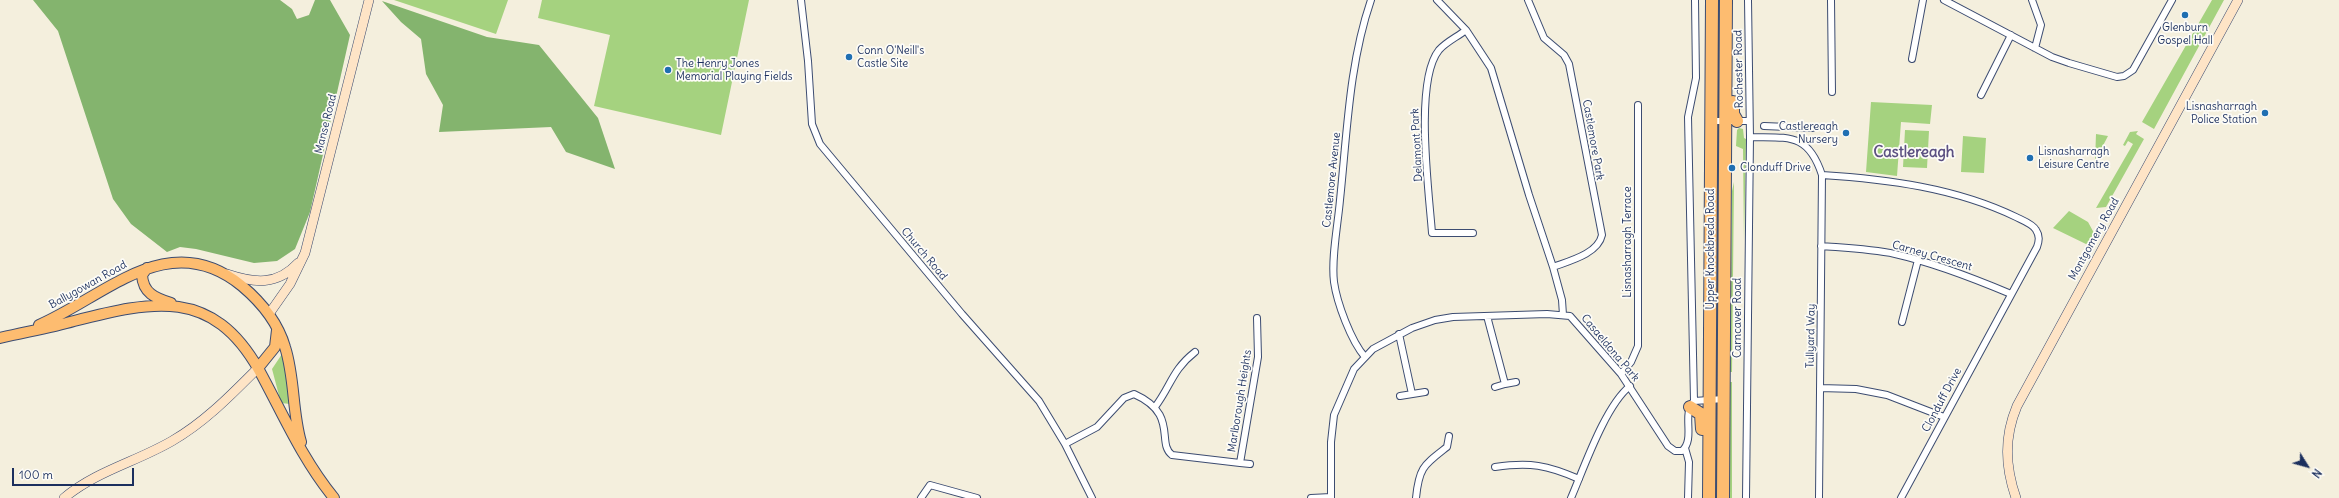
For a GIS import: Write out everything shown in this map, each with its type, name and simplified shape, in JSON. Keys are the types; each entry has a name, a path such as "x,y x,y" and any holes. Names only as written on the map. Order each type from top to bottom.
{"highway":[{"name":"Upper Knockbreda Road","path":"1709,498 1712,0"},
{"name":"Upper Knockbreda Road","path":"1723,498 1731,121 1727,0"},
{"path":"1692,404 1700,412 1702,417 1702,498"}],"main road":[{"name":"Ballygowan Road","path":"19,333 65,314 129,274 147,268 175,262 197,264 222,272 250,293 269,314 277,330 289,361 295,415 305,456"},
{"path":"147,268 142,275 145,289 154,297 182,307"},
{"name":"Ballygowan Road","path":"0,338 141,305 182,307 217,320 238,338 252,358 316,476 334,498"},
{"path":"258,368 275,347 277,330"},
{"path":"252,358 267,354 275,347"}],"street":[{"name":"Manse Road","path":"269,314 290,284 305,253 369,0"},
{"name":"Church Road","path":"801,0 808,61 812,124 820,144 962,314 1034,394 1065,444 1092,498"},
{"name":"Castlemore Avenue","path":"1365,357 1358,349 1341,305 1334,281 1350,101 1357,55 1371,0"},
{"path":"1437,0 1466,30 1491,68 1533,210 1553,267 1562,300 1563,315"},
{"name":"Castlemore Park","path":"1528,0 1544,38 1564,55 1569,64 1602,235 1599,243 1594,249 1553,267"},
{"name":"Upper Knockbreda Road","path":"1685,448 1688,439 1692,404 1688,117 1696,78 1695,0"},
{"name":"Rochester Road","path":"1748,0 1750,137"},
{"path":"1831,0 1832,92"},
{"path":"1912,60 1923,0"},
{"path":"1944,0 2035,48 2069,64 2117,76 2124,76 2133,70 2172,0"},
{"path":"2032,0 2041,25 2035,48"},
{"name":"Montgomery Road","path":"2016,498 2007,461 2006,440 2017,406 2238,0"},
{"name":"Delamont Park","path":"1466,30 1445,44 1432,61 1427,82 1425,105 1432,233 1473,233"},
{"path":"1981,95 2011,35"},
{"name":"Lisnasharragh Terrace","path":"1621,374 1631,362 1638,346 1638,105"},
{"path":"1711,121 1750,121"},
{"path":"1764,126 1812,128"},
{"path":"1780,127 1780,138"},
{"path":"1750,137 1797,140 1814,153 1822,175"},
{"name":"Carncaver Road","path":"1746,498 1750,137"},
{"name":"Tullyard Way","path":"1819,498 1822,175"},
{"name":"Clonduff Drive","path":"1822,175 1885,180 1925,187 1999,210 2035,228 2039,238 2011,294 1901,498"},
{"name":"Carney Crescent","path":"1822,246 1864,250 1918,260 1959,272 2011,294"},
{"name":"Manse Road","path":"222,272 253,281 271,281 290,272 305,253"},
{"path":"1902,322 1918,260"},
{"path":"1487,316 1505,384"},
{"name":"Casaeldona Park","path":"1311,498 1331,497 1331,442 1334,415 1354,369 1373,349 1399,334 1435,320 1487,316 1570,316 1577,322 1621,374 1668,446 1676,451 1685,448"},
{"name":"Marlborough Heights","path":"1240,463 1258,357 1257,318"},
{"path":"1399,334 1412,394"},
{"path":"1065,444 1097,427 1127,395 1134,394 1155,407 1167,390 1176,369 1195,352"},
{"path":"242,385 251,366 252,358"},
{"path":"64,498 85,482 104,472 153,451 188,431 242,385 258,368"},
{"path":"1495,387 1516,382"},
{"path":"1571,498 1600,430 1622,394 1630,386"},
{"path":"1820,388 1856,389 1887,395 1944,417"},
{"path":"1400,396 1425,392"},
{"path":"1692,404 1710,399 1724,399"},
{"name":"Marlborough Heights","path":"1155,407 1164,423 1166,449 1172,455 1250,464"},
{"path":"1416,498 1418,479 1425,464 1448,447 1449,436"},
{"path":"1685,448 1689,462 1688,498"},
{"path":"1496,467 1536,465 1551,467 1579,479"},
{"path":"921,498 930,485 977,498"}],"green space":[{"path":"33,0 280,0 292,9 297,19 309,15 315,0 330,0 350,35 310,212 295,249 277,261 254,263 196,249 180,247 167,252 131,224 113,199 58,31"},
{"path":"394,0 508,0 496,34"},
{"name":"The Henry Jones Memorial Playing Fields","path":"542,0 749,0 721,135 594,106 610,35 538,18"},
{"path":"1717,0 1720,0 1718,104 1717,100"},
{"path":"2212,0 2224,0 2154,129 2142,122"},
{"path":"382,1 487,37 539,45 598,118 615,169 566,152 551,127 439,132 443,105 426,74 421,39 401,22"},
{"path":"1871,102 1932,105 1930,124 1901,122 1897,176 1866,172"},
{"path":"1739,128 1743,129 1744,138 1746,139 1744,241 1743,149 1736,146 1737,130"},
{"path":"1905,130 1929,131 1927,168 1903,167"},
{"path":"2138,131 2136,134 2144,139 2106,207 2096,208 2133,144 2128,141 2125,146 2123,145 2130,132"},
{"path":"2096,134 2108,136 2095,161"},
{"path":"1963,136 1986,138 1984,173 1961,172"},
{"path":"1734,182 1732,372 1730,372 1732,191"},
{"path":"2069,211 2088,222 2094,233 2088,245 2053,228"},
{"path":"282,354 290,404 281,403 272,369"},
{"path":"1730,382 1732,382 1732,498 1730,498"},
{"path":"1713,412 1719,413 1718,498 1713,498"}],"place":[{"name":"Glenburn Gospel Hall","path":"2185,15"},
{"name":"Conn O'Neill's Castle Site","path":"849,57"},
{"name":"The Henry Jones Memorial Playing Fields","path":"668,70"},
{"name":"Lisnasharragh Police Station","path":"2265,113"},
{"name":"Castlereagh Nursery","path":"1846,133"},
{"name":"Lisnasharragh Leisure Centre","path":"2030,158"},
{"name":"Clonduff Drive","path":"1732,168"}],"district":[{"name":"Castlereagh","path":"1914,153"}]}
